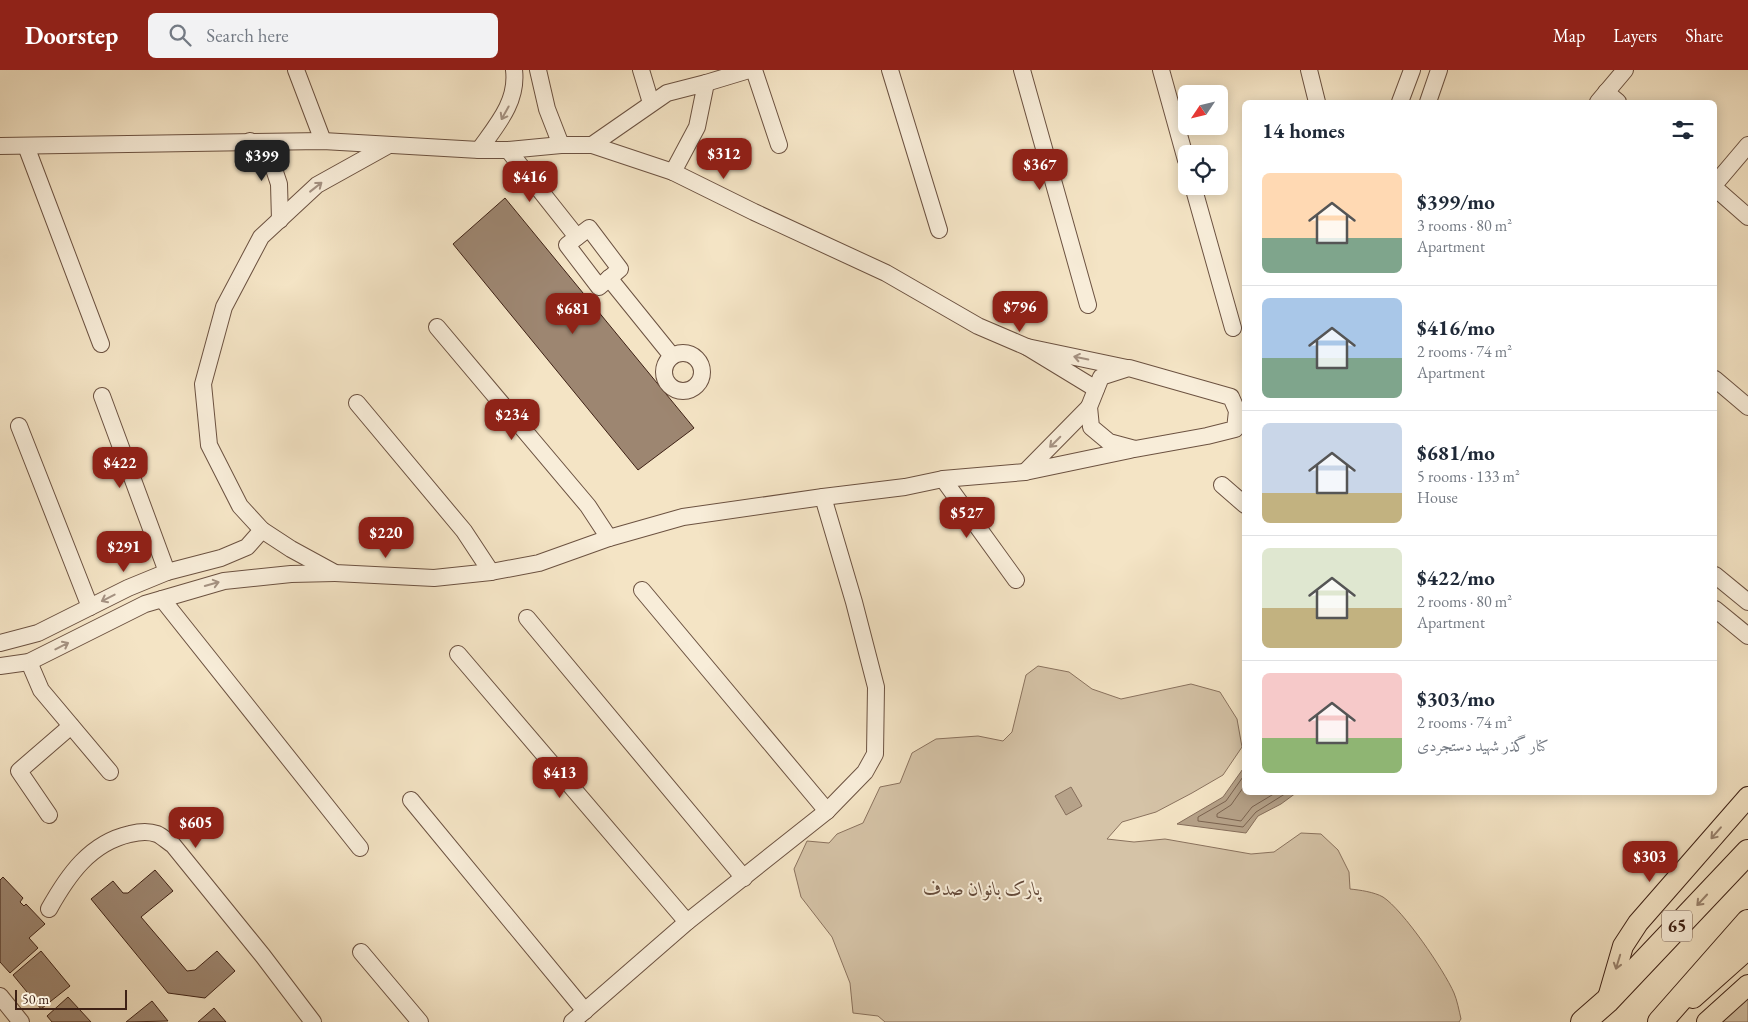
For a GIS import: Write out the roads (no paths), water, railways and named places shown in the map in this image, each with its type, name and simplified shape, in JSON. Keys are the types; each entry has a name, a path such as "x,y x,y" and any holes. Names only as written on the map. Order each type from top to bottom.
{"highway":[{"name":"65","path":"1583,1022 1606,1001 1748,852"},
{"path":"1660,1022 1748,922"}],"main road":[{"path":"1606,1001 1623,946 1638,923 1748,797"},
{"path":"1665,1022 1748,949"},
{"path":"1707,1022 1748,985"}],"street":[{"path":"296,70 323,141"},
{"path":"479,150 507,111 516,80 514,70"},
{"path":"538,70 547,109 561,145"},
{"path":"641,70 651,103"},
{"path":"754,70 779,145"},
{"path":"890,70 939,230"},
{"path":"1022,70 1088,304"},
{"path":"1161,70 1182,145"},
{"path":"1309,70 1317,100"},
{"path":"1401,100 1412,70"},
{"path":"1429,100 1439,70"},
{"path":"1607,99 1625,70"},
{"path":"592,145 668,93 739,71"},
{"path":"673,172 697,127 706,82"},
{"path":"250,141 271,160 279,184 280,220"},
{"path":"0,146 323,141 508,150 561,145 592,145 673,172 886,273 978,326 1027,347 1096,389"},
{"path":"335,573 291,549 262,530 240,506 209,445 202,384 224,307 261,237 317,185 389,145"},
{"path":"1717,182 1748,145"},
{"path":"26,146 101,344"},
{"path":"508,150 578,237"},
{"path":"1717,190 1748,217"},
{"path":"1196,195 1233,328"},
{"path":"589,228 620,269 599,287 567,245 578,237 589,228"},
{"path":"610,278 672,356"},
{"path":"437,327 588,506 609,538"},
{"path":"0,666 29,662 145,604 224,581 291,574 335,573 434,578 491,572 539,563 609,538 683,518 905,487 943,479 1025,472 1136,448 1207,436 1240,426 1237,411 1238,394 1129,368 1027,347"},
{"path":"1025,472 1089,408 1101,377 1129,368"},
{"path":"1717,381 1748,407"},
{"path":"102,396 167,572"},
{"path":"357,403 464,531 491,572"},
{"path":"1089,408 1091,427 1109,442 1136,448"},
{"path":"19,426 90,607"},
{"path":"943,479 1016,580"},
{"path":"1222,485 1242,502"},
{"path":"572,1022 687,922 827,811 865,772 876,754 876,687 824,497"},
{"path":"0,643 38,633 128,588 167,572 222,558 247,547 262,530"},
{"path":"1717,577 1748,602"},
{"path":"642,590 827,811"},
{"path":"162,599 360,848"},
{"path":"1717,610 1748,635"},
{"path":"526,618 744,878"},
{"path":"458,654 687,922"},
{"path":"29,662 41,690 110,772"},
{"path":"49,815 19,771 71,726"},
{"path":"411,800 585,1011"},
{"path":"48,909 72,872 88,855 103,844 117,837 138,832 157,834 173,845 313,1022"},
{"path":"360,952 420,1022"},
{"path":"0,996 21,1022"}],"water":[{"path":"1242,770 1242,795 1293,795 1258,816 1246,833 1177,824 1223,797"},
{"path":"1071,787 1082,806 1066,815 1055,796"}],"park label":[{"name":"پارک بانوان صدف","path":"982,888"}]}
